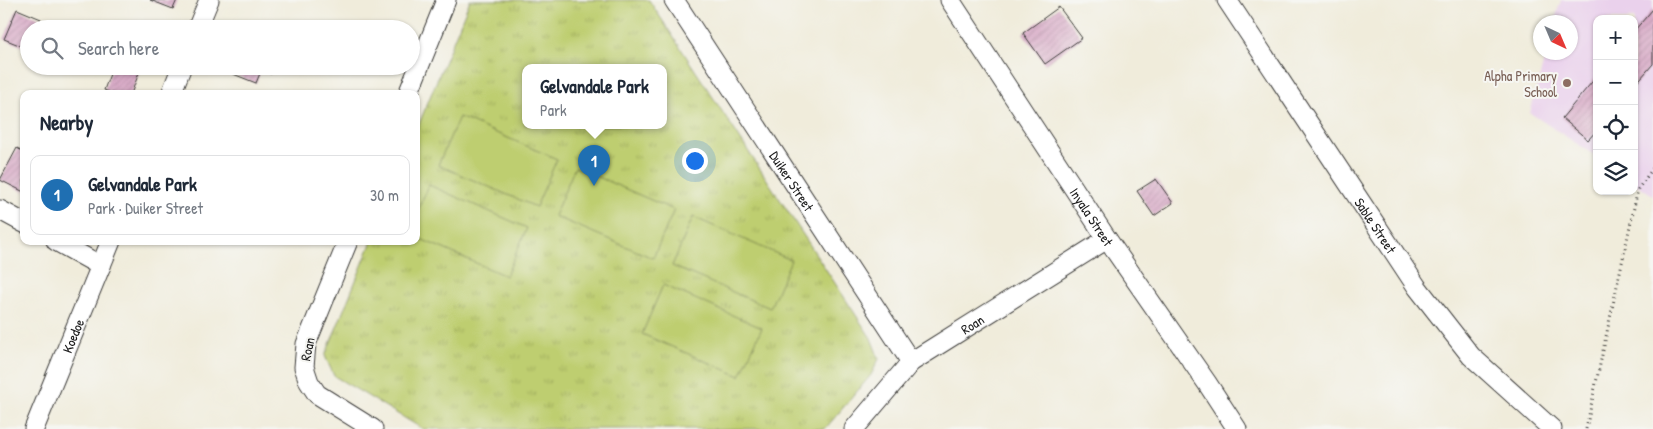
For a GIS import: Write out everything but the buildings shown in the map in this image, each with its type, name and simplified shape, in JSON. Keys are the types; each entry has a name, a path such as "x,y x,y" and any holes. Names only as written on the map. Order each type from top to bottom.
{"street":[{"path":"201,20 209,0"},
{"path":"420,64 446,0"},
{"name":"Duiker Street","path":"674,0 911,362"},
{"name":"Inyala Street","path":"950,0 1107,239 1237,429"},
{"name":"Sable Street","path":"1227,0 1407,271 1438,314 1471,356 1552,429"},
{"path":"173,90 179,75"},
{"path":"410,90 416,75"},
{"path":"0,210 20,221"},
{"name":"Roan","path":"854,429 911,362 1107,239"},
{"path":"63,245 101,266"},
{"name":"Koedoe","path":"34,429 109,245"},
{"name":"Roan","path":"346,245 306,344 304,367 309,382 316,394 374,429"}],"path":[{"path":"1586,429 1638,189 1653,168"}],"shaded area":[{"name":"Alpha Primary School","path":"1561,0 1653,0 1653,195 1638,186 1638,15 1593,15 1593,154 1530,113 1544,60 1578,60 1578,15 1556,15"}],"green space":[{"path":"470,0 649,0 871,338 879,359 871,375 825,429 423,429 334,376 325,356 370,245 420,245 420,121"},
{"path":"459,117 557,159 536,207 438,165"},
{"path":"575,167 674,210 653,258 554,216"},
{"path":"429,185 527,228 506,276 420,239 420,205"},
{"path":"693,217 791,260 770,308 672,266"},
{"path":"663,285 762,328 740,376 642,334"}],"place":[{"name":"Alpha Primary School","path":"1567,83"},
{"name":"Gelvandale Park","path":"594,186"}]}
